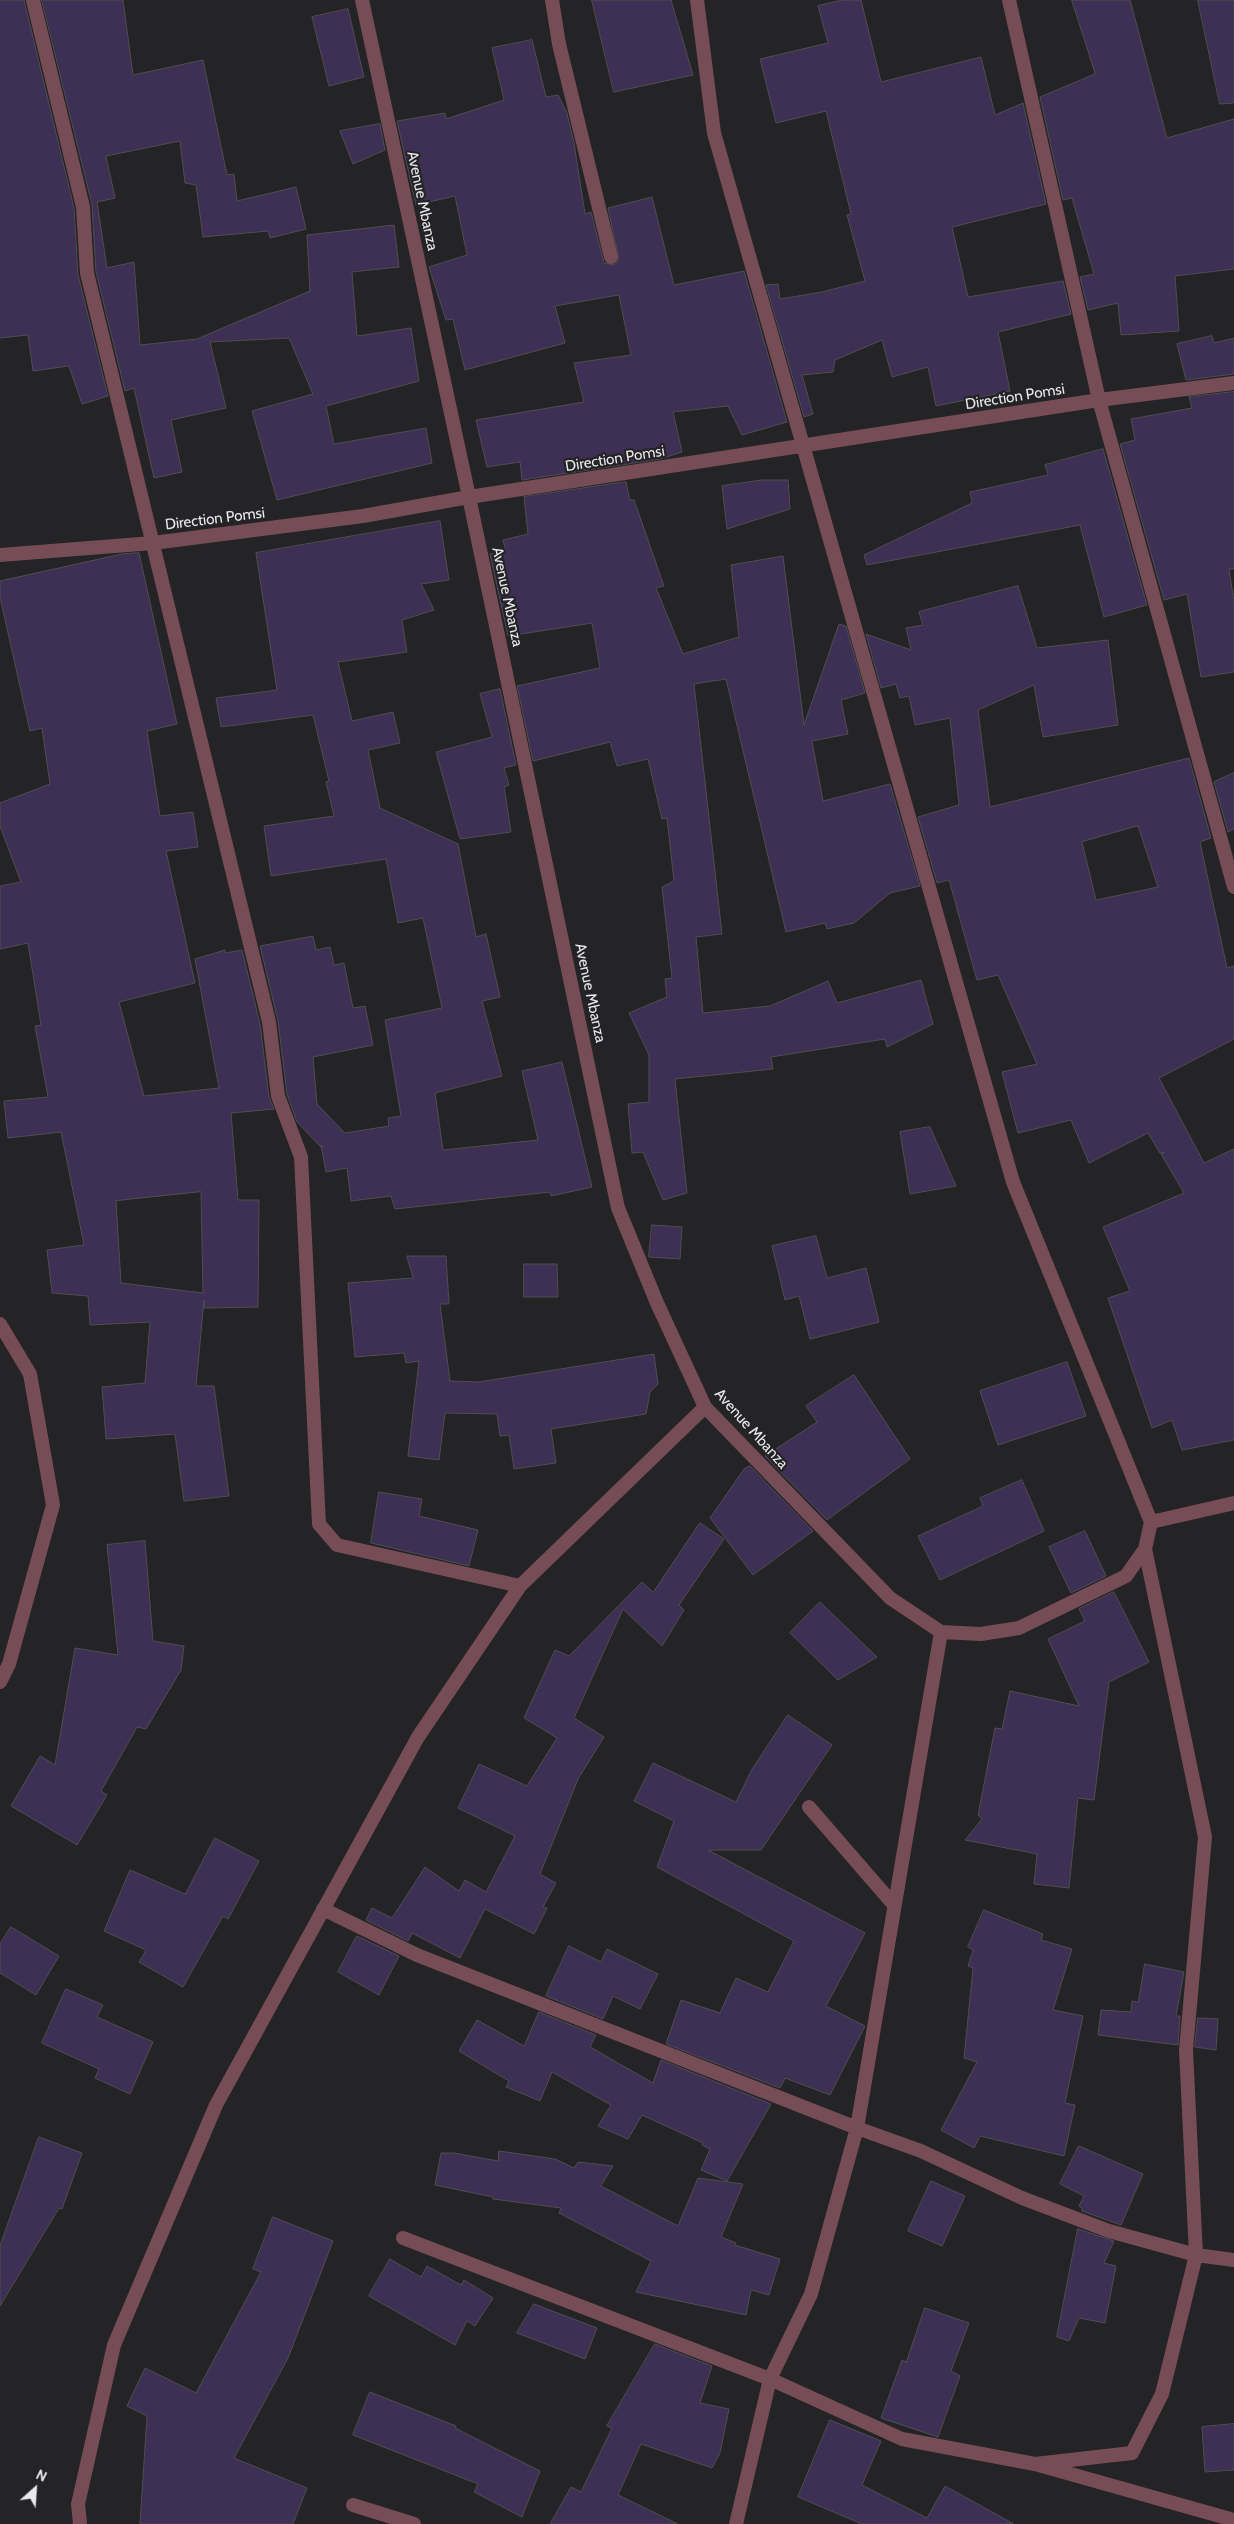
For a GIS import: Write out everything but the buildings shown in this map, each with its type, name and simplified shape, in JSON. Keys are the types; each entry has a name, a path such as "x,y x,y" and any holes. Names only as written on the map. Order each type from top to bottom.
{"street":[{"path":"33,0 83,206 87,273 269,1022 278,1096 301,1156 319,1524 337,1545 520,1586"},
{"name":"Avenue Mbanza","path":"362,0 469,497 618,1208 657,1303 705,1407 890,1598 940,1632"},
{"path":"552,0 559,44 611,257"},
{"path":"697,0 714,134 1013,1182 1130,1466 1151,1522 1146,1549 1205,1837 1186,2050 1196,2255 1162,2394 1132,2453 1035,2464"},
{"path":"1009,0 1099,400 1234,887"},
{"name":"Direction Pomsi","path":"0,555 153,543 363,516 469,497 1099,400 1234,383"},
{"path":"0,1324 30,1374 53,1505 9,1664 0,1682"},
{"path":"80,2524 78,2504 114,2345 216,2105 418,1737 520,1586 705,1407"},
{"path":"1151,1522 1234,1503"},
{"path":"736,2524 770,2379 811,2294 856,2128 940,1632 981,1634 1019,1628 1126,1576 1146,1549"},
{"path":"809,1807 894,1905"},
{"path":"323,1910 417,1955 856,2128 921,2151 1022,2198 1109,2232 1196,2255 1234,2260"},
{"path":"403,2238 770,2379 902,2439 1035,2464 1234,2520"},
{"path":"353,2504 414,2524"}]}
